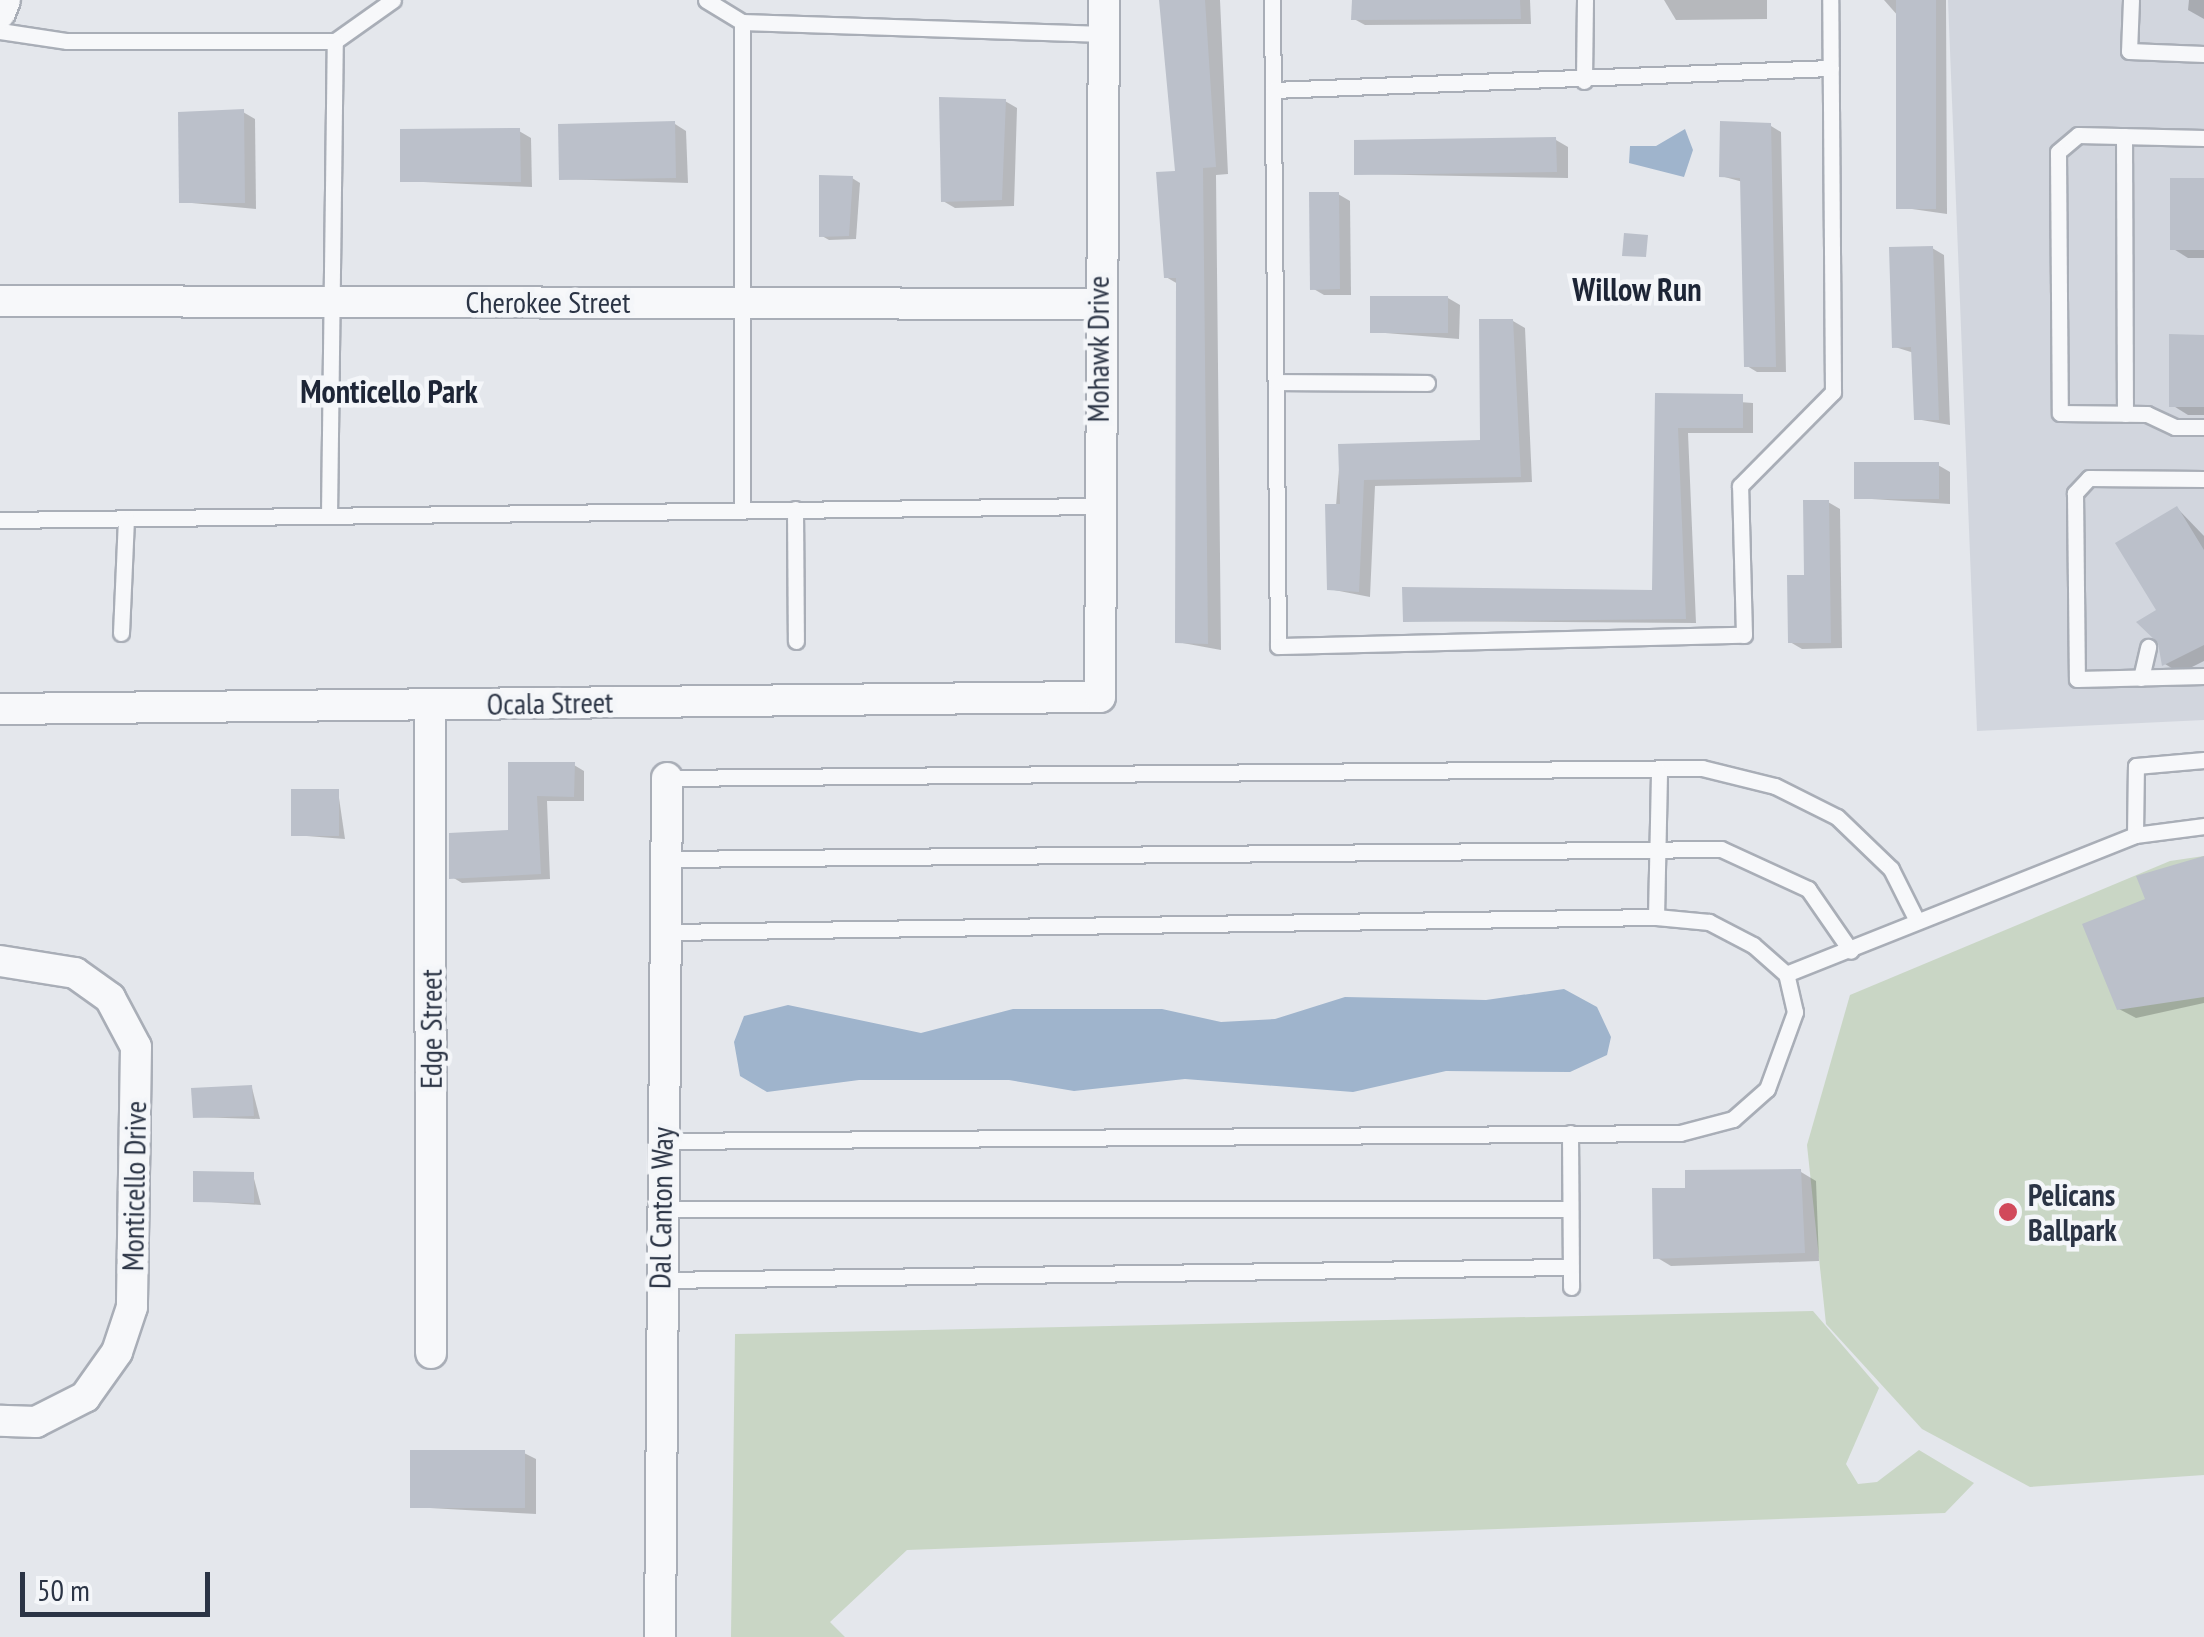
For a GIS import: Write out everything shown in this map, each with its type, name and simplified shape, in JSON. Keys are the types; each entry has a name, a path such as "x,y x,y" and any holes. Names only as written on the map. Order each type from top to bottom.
{"street":[{"path":"0,13 5,0"},
{"name":"Mohawk Drive","path":"1100,697 1097,304 1104,0"},
{"name":"Cherokee Street","path":"0,301 1097,304"},
{"name":"Ocala Street","path":"0,709 1100,697"},
{"name":"Edge Street","path":"430,704 432,1353"},
{"name":"Dal Canton Way","path":"660,1637 666,778"},
{"name":"Monticello Drive","path":"0,961 75,973 110,998 136,1047 132,1307 116,1352 85,1397 36,1422 0,1421"}],"lane":[{"path":"0,31 66,41 335,41 392,0"},
{"path":"706,0 742,22 1104,34"},
{"path":"1272,0 1278,646 1744,635 1740,486 1834,392 1830,0"},
{"path":"1584,80 1585,0"},
{"path":"2131,0 2129,51 2204,54"},
{"path":"742,22 742,510"},
{"path":"330,516 328,302 335,41"},
{"path":"1273,90 1830,68"},
{"path":"2204,138 2078,134 2058,152 2060,412 2125,414 2204,427"},
{"path":"2124,136 2125,414"},
{"path":"1276,382 1427,383"},
{"path":"2204,479 2088,478 2075,493 2077,679 2204,676"},
{"path":"0,520 1098,506"},
{"path":"795,510 796,641"},
{"path":"121,633 126,519"},
{"path":"2142,678 2148,647"},
{"path":"2135,835 2136,766 2204,760"},
{"path":"666,778 1702,768 1775,786 1838,816 1891,870 1916,917"},
{"path":"1656,916 1659,771"},
{"path":"1786,974 1851,951 1916,917 2135,835 2204,826"},
{"path":"666,859 1721,849 1766,864 1808,889 1851,951"},
{"path":"665,932 1656,916 1709,922 1786,974"},
{"path":"662,1141 1680,1133 1733,1119 1767,1089 1790,1045 1786,974"},
{"path":"1570,1133 1571,1286"},
{"path":"661,1210 1570,1210"},
{"path":"660,1280 1570,1268"}],"shaded area":[{"path":"1948,0 2204,0 2204,720 1977,731"}],"green space":[{"name":"Pelicans Ballpark","path":"2204,856 2204,1475 2030,1487 1922,1429 1826,1324 1807,1145 1850,995 2170,861"},
{"path":"1813,1311 1879,1388 1846,1464 1858,1484 1877,1482 1919,1450 1974,1483 1945,1513 907,1550 830,1622 845,1637 731,1637 735,1334"}],"water":[{"path":"1685,129 1693,150 1684,177 1629,163 1630,146 1656,146"},
{"path":"1564,989 1597,1007 1611,1037 1607,1055 1570,1072 1446,1071 1353,1092 1185,1079 1074,1091 1009,1080 859,1080 767,1092 740,1076 734,1042 744,1016 788,1005 921,1033 1013,1009 1162,1009 1221,1022 1275,1019 1345,997 1486,1000"}],"building":[{"path":"1159,0 1205,0 1216,167 1203,168 1208,644 1175,643 1176,278 1164,278 1156,172 1175,171"},
{"path":"1352,0 1520,0 1521,19 1351,20"},
{"path":"1896,0 1936,0 1936,209 1896,209"},
{"path":"939,97 1006,99 1002,200 941,202"},
{"path":"244,109 245,203 179,203 178,112"},
{"path":"675,121 676,178 559,180 558,124"},
{"path":"1720,121 1771,123 1776,367 1744,367 1740,178 1719,177"},
{"path":"520,128 521,182 400,182 400,129"},
{"path":"1556,137 1557,172 1354,175 1354,140"},
{"path":"819,175 853,176 849,236 819,237"},
{"path":"2170,178 2204,178 2204,250 2170,250"},
{"path":"1309,192 1339,192 1340,289 1310,290"},
{"path":"1624,233 1648,235 1646,257 1622,256"},
{"path":"1933,246 1939,420 1914,420 1911,347 1892,348 1889,247"},
{"path":"1370,296 1448,296 1448,333 1370,333"},
{"path":"1479,319 1513,319 1521,477 1364,480 1359,592 1327,590 1325,504 1340,504 1338,444 1480,440"},
{"path":"2169,334 2204,335 2204,407 2169,407"},
{"path":"1655,393 1743,394 1743,428 1678,428 1686,619 1403,622 1402,587 1652,590"},
{"path":"1854,462 1939,462 1939,499 1854,499"},
{"path":"1803,500 1829,500 1831,643 1788,643 1787,575 1804,575"},
{"path":"2177,506 2204,550 2204,645 2162,666 2158,643 2136,622 2156,610 2115,543"},
{"path":"508,762 575,762 574,797 537,796 541,874 449,879 449,833 508,830"},
{"path":"291,789 339,789 339,836 291,836"},
{"path":"2204,856 2204,997 2117,1010 2082,924 2145,899 2136,876"},
{"path":"252,1085 254,1116 193,1118 191,1088"},
{"path":"1801,1169 1805,1253 1653,1259 1652,1188 1685,1188 1685,1170"},
{"path":"193,1171 254,1172 254,1203 193,1202"},
{"path":"410,1450 525,1450 525,1508 410,1508"}],"place":[{"name":"Pelicans Ballpark","path":"2008,1212"}],"district":[{"name":"Willow Run","path":"1637,289"},
{"name":"Monticello Park","path":"389,391"}]}
